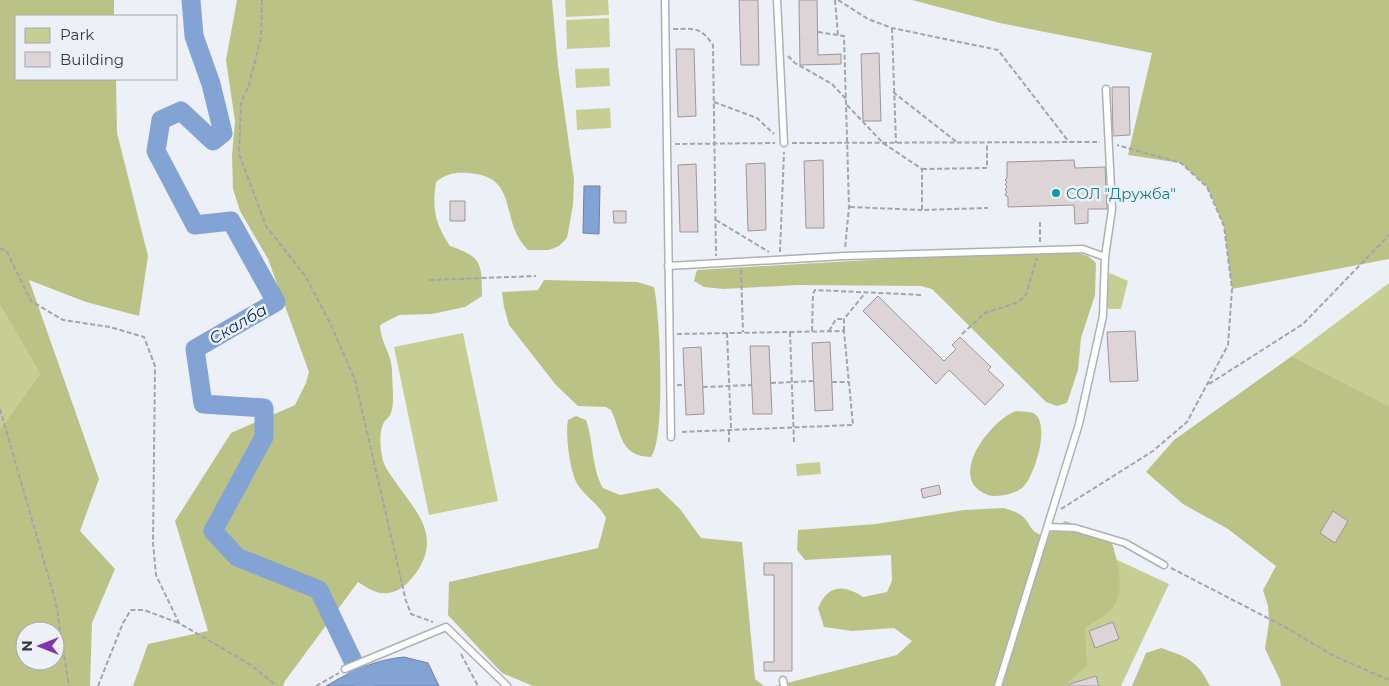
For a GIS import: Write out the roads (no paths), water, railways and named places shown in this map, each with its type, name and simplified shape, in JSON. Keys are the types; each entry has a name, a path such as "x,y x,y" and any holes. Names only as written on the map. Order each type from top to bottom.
{"lane":[{"path":"665,0 671,434"},
{"path":"777,0 784,143"},
{"path":"998,686 1079,424 1103,316 1105,257 1112,209 1106,89"},
{"path":"668,266 844,256 1083,249 1105,257"},
{"path":"1048,527 1075,528 1126,543 1164,565"},
{"path":"346,669 368,658 446,627 507,686"}],"water":[{"path":"584,186 600,186 599,234 583,233"},
{"path":"404,657 428,663 439,686 326,686 364,667 393,658"}],"waterway":[{"name":"Скалба","path":"191,0 194,36 211,84 223,133 213,141 181,111 161,120 156,151 195,225 231,221 276,302 195,349 203,404 264,408 264,437 213,531 237,557 319,590 365,686"}],"place":[{"name":"СОЛ \"Дружба\"","path":"1056,193"}]}
